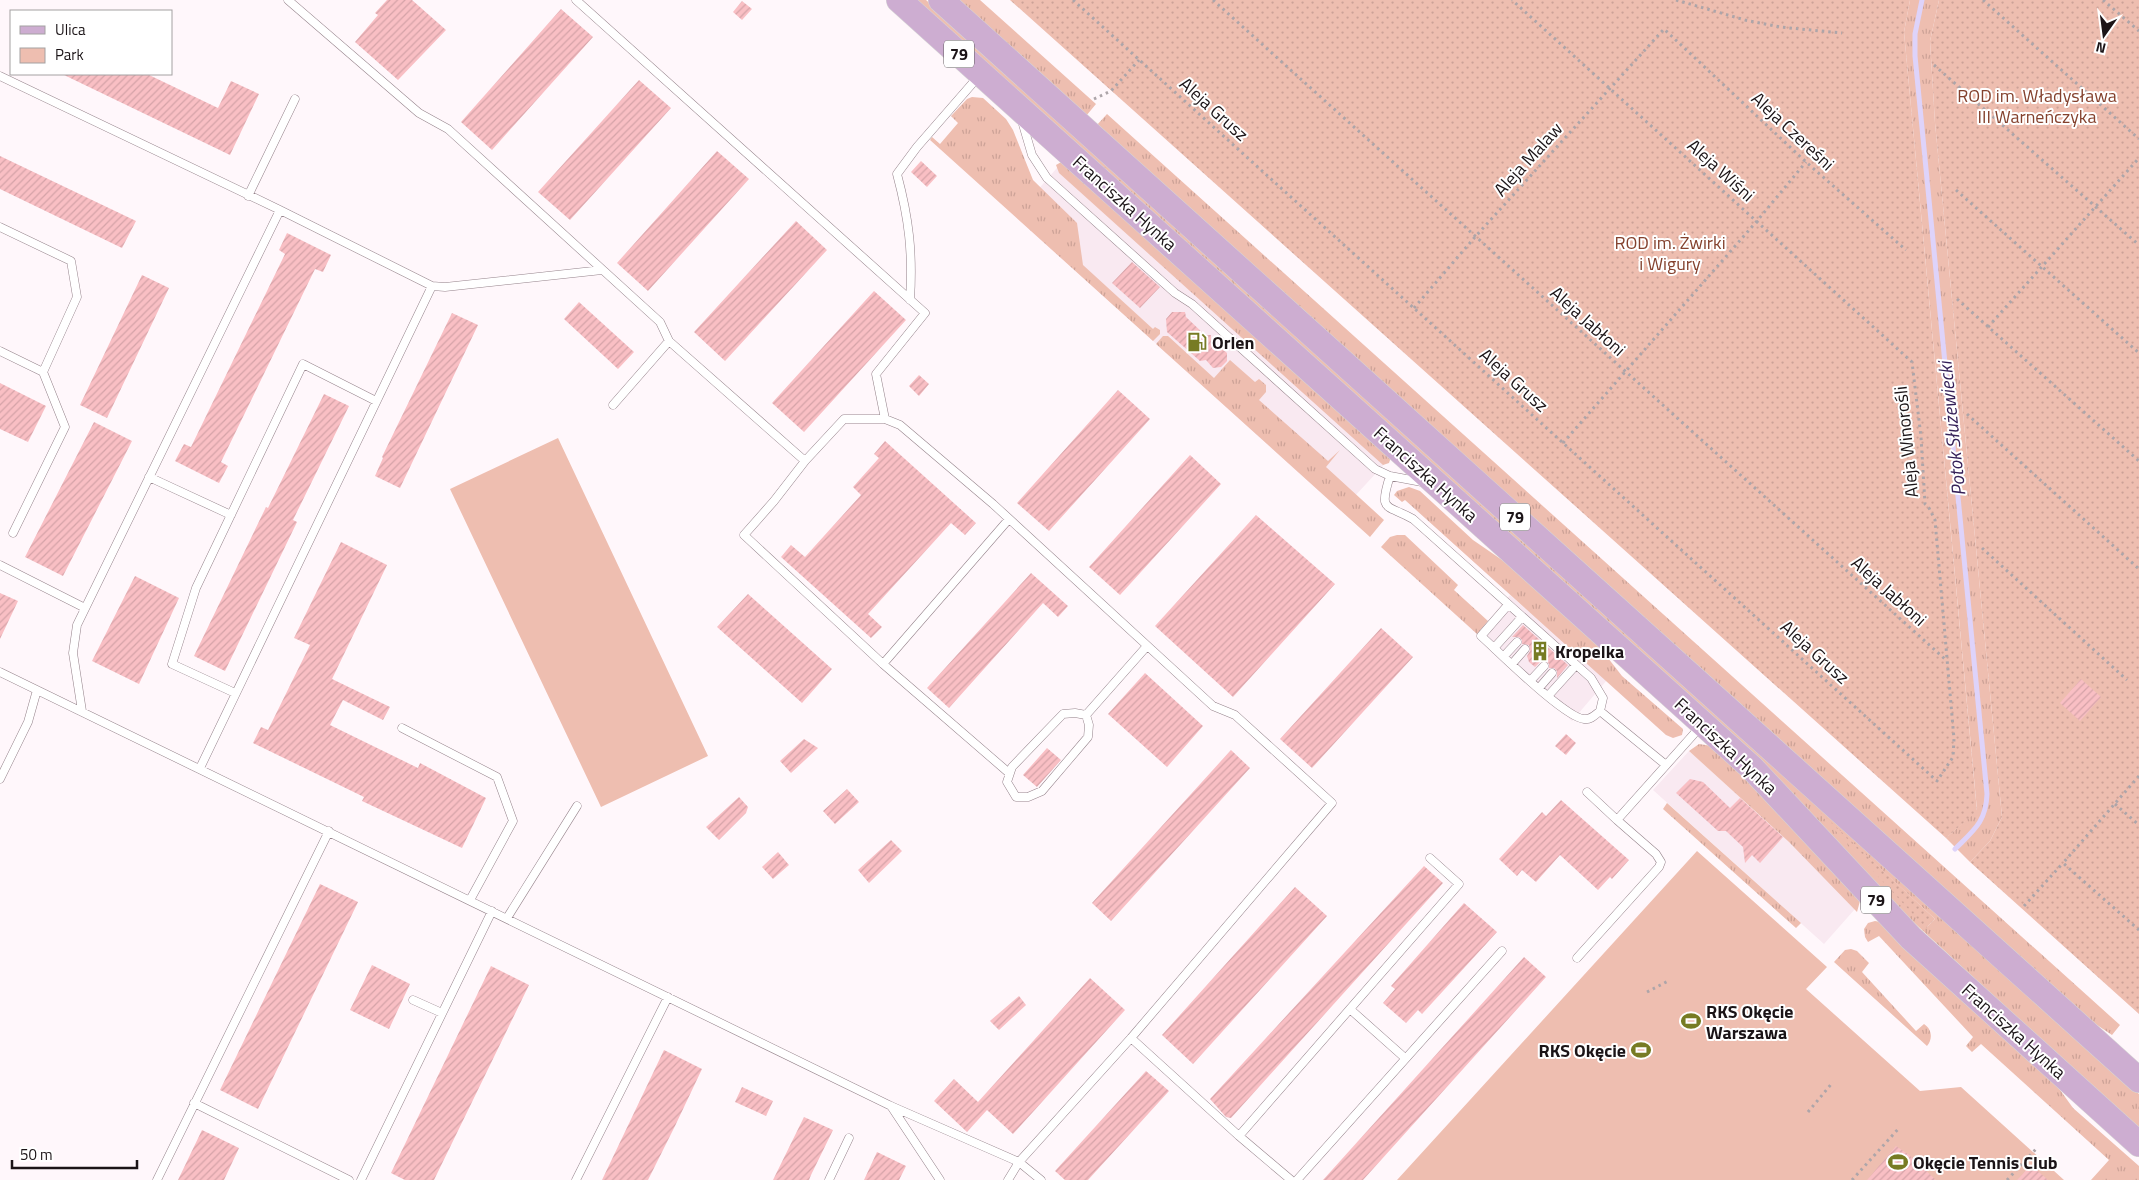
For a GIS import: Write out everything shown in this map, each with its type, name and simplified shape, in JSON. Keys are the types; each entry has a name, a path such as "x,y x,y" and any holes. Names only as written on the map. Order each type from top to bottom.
{"main road":[{"name":"Franciszka Hynka","path":"899,0 1704,724 1762,778 1920,946 2139,1144"},
{"name":"Franciszka Hynka","path":"940,0 2139,1080"}],"lane":[{"path":"288,0 419,113 448,129 511,184 660,322 669,341 805,461"},
{"path":"576,0 925,314 876,374 885,419"},
{"path":"910,300 912,261 907,209 897,174 918,146 980,73"},
{"path":"0,76 280,210 432,286 445,287 602,270"},
{"path":"248,196 295,99"},
{"path":"1018,107 1032,155 1047,178 1175,293 1192,304 1375,469 1390,476 1437,484"},
{"path":"82,711 73,653 77,625 280,210"},
{"path":"0,227 71,261 77,296 42,372"},
{"path":"200,768 432,286"},
{"path":"613,404 669,341"},
{"path":"0,351 42,372 65,427 13,533"},
{"path":"235,693 172,664 196,588 303,364 376,401"},
{"path":"1008,1180 1019,1162 1131,1038 1332,803 1235,715 1213,706 1009,519 900,425 885,419 844,419 805,461 774,501 744,535 883,664 1009,773"},
{"path":"1390,476 1385,497 1386,504 1393,511 1413,519 1508,604 1530,627 1591,678 1603,698 1600,711 1591,719 1583,719 1562,709 1481,636 1508,604"},
{"path":"149,477 231,515"},
{"path":"883,664 1009,519"},
{"path":"0,565 85,608"},
{"path":"1494,648 1522,617"},
{"path":"1504,656 1517,642"},
{"path":"1086,715 1147,646"},
{"path":"1512,664 1525,649"},
{"path":"1548,696 1576,665"},
{"path":"1531,680 1544,666"},
{"path":"0,672 891,1106 1019,1162 1041,1180"},
{"path":"1539,688 1552,673"},
{"path":"0,779 28,722 37,690"},
{"path":"1600,711 1666,765"},
{"path":"1075,713 1086,715 1090,724 1088,737 1042,791 1028,797 1016,796 1007,782 1012,767 1063,714 1075,713"},
{"path":"1617,820 1704,724"},
{"path":"402,728 497,777 513,821 470,900"},
{"path":"1577,958 1659,867 1661,862 1656,854 1587,792"},
{"path":"507,918 576,806"},
{"path":"157,1180 329,831"},
{"path":"1239,1136 1351,1010 1459,884 1430,858"},
{"path":"361,1180 492,910"},
{"path":"1296,1180 1502,951"},
{"path":"576,1180 668,997"},
{"path":"413,1000 442,1012"},
{"path":"1351,1010 1405,1058"},
{"path":"1131,1038 1239,1136 1292,1180"},
{"path":"194,1104 349,1180"},
{"path":"891,1106 940,1180"},
{"path":"828,1180 849,1138"}],"path":[{"name":"Aleja Grusz","path":"1073,0 1937,781"},
{"name":"Aleja Jabłoni","path":"1213,0 1946,661"},
{"name":"Aleja Wiśni","path":"1512,0 1912,362"},
{"path":"1676,0 1745,20 1780,27 1842,33"},
{"path":"1982,0 2139,140"},
{"path":"2103,0 2139,31"},
{"name":"Aleja Malaw","path":"1414,308 1475,237 1664,29"},
{"name":"Aleja Czereśni","path":"1664,29 1806,162 1906,250"},
{"path":"1094,99 1111,91 1139,60"},
{"path":"1934,65 2139,245"},
{"path":"1988,328 2139,158"},
{"path":"1563,443 1758,221 1806,162"},
{"path":"1956,190 2139,353"},
{"path":"1957,299 2139,461"},
{"name":"Aleja Winorośli","path":"1912,362 1922,438 1925,504 1935,520 1954,739 1953,757 1937,781"},
{"path":"1967,414 2139,569"},
{"path":"1982,548 2127,680"},
{"path":"2024,906 2139,776"},
{"path":"2115,804 2139,825"},
{"path":"2063,863 2139,930"},
{"path":"1647,992 1670,980"},
{"path":"1808,1112 1833,1082"},
{"path":"1852,1180 1900,1127"},
{"path":"2007,1180 2036,1148"}],"shaded area":[{"path":"1063,161 1391,457 1341,511 1015,216"},
{"path":"1510,595 1607,680 1572,721 1477,634"},
{"path":"1689,751 1789,842 1855,909 1824,944 1653,790"}],"green space":[{"path":"913,0 926,0 2139,1094 2139,1130","holes":["1819,812 1935,919 1926,927"]},
{"path":"957,0 980,0 1096,104 1086,116"},
{"name":"ROD im. Żwirki i Wigury","path":"1010,0 1910,0 1904,32 1977,811 1946,838"},
{"path":"1910,0 1939,0 1930,41 1935,123 2002,817 1990,841 1970,862 1946,838 1977,810 1904,32"},
{"name":"ROD im. Władysława III Warneńczyka","path":"1939,0 2139,0 2139,1014 1970,862 1990,841 2002,817 1935,123 1930,41"},
{"path":"972,97 983,98 1006,119 1013,130 1033,180 1077,223 1083,265 1153,329 1155,327 1160,330 1160,334 1153,341 930,140 932,137 940,144 958,123 951,116 967,99"},
{"path":"1107,114 2120,1025 2112,1035 2094,1023 1096,126"},
{"path":"1063,161 1391,457 1389,463 1383,465 1059,173 1056,165"},
{"path":"1163,336 1168,336 1214,378 1230,360 1255,382 1259,379 1266,385 1266,392 1259,400 1328,461 1340,450 1326,467 1384,520 1370,537 1156,344"},
{"path":"558,438 708,756 601,807 450,489"},
{"path":"1409,487 1420,491 1473,540 1521,573 1594,640 1622,676 1683,729 1682,735 1673,738 1666,735 1405,500 1402,502 1394,495 1397,491"},
{"path":"1405,535 1458,585 1454,590 1488,621 1477,634 1381,547 1390,537"},
{"path":"1699,744 1712,746 1741,772 1860,901 1857,912 1789,842 1689,751"},
{"path":"1667,803 1801,923 1796,928 1663,809"},
{"path":"1819,813 1935,919 1926,928"},
{"name":"RKS Okęcie Warszawa","path":"1697,851 1827,967 1806,989 1920,1091 1961,1087 2064,1180 1397,1180"},
{"path":"1880,922 2050,1076 2073,1108 2139,1166 2139,1180 2091,1180 2109,1160 1981,1044 1972,1052 1966,1046 1973,1037 1879,936 1868,942 1864,929 1868,923"},
{"path":"1845,950 1857,951 1869,963 1862,972 1916,1031 1924,1024 1929,1029 1931,1037 1927,1046 1834,962"}],"building":[{"path":"387,0 412,0 446,30 398,80 355,42 378,15 375,13"},
{"path":"742,1 752,9 742,20 733,12"},
{"path":"561,9 593,37 492,150 461,122"},
{"path":"64,75 149,75 218,108 231,81 259,94 230,155"},
{"path":"639,80 671,108 570,220 538,192"},
{"path":"717,151 749,179 648,291 617,263"},
{"path":"0,156 136,221 122,248 0,189"},
{"path":"921,161 937,176 927,187 911,172"},
{"path":"796,221 827,250 725,361 694,332"},
{"path":"287,233 331,255 323,272 315,269 221,462 228,466 219,483 175,461 184,444 191,447 285,254 279,250"},
{"path":"1132,262 1160,287 1140,308 1112,283"},
{"path":"142,275 169,288 107,418 80,405"},
{"path":"874,291 906,320 804,432 772,403"},
{"path":"579,302 634,352 618,369 564,319"},
{"name":"Orlen","path":"1172,312 1185,312 1186,317 1205,335 1211,335 1211,339 1227,353 1227,361 1221,367 1213,368 1206,360 1200,361 1167,332 1166,319"},
{"path":"452,313 478,325 400,488 375,476 382,457"},
{"path":"919,375 929,384 919,396 909,386"},
{"path":"0,383 46,406 28,442 0,429"},
{"path":"1118,390 1150,419 1049,531 1017,503"},
{"path":"324,394 349,406 293,520 297,522 225,671 194,656 266,507 268,508"},
{"path":"94,422 132,441 63,576 25,557"},
{"path":"885,441 976,523 965,535 951,523 868,614 882,627 871,638 781,557 791,545 805,557 861,495 853,487 879,458 874,454"},
{"path":"1190,455 1221,484 1120,595 1089,567"},
{"path":"1256,515 1335,584 1233,697 1155,626"},
{"path":"341,542 387,565 332,679 390,707 383,720 343,700 330,725 418,768 420,763 486,798 462,848 362,801 364,797 253,743 261,727 268,730 310,645 294,638"},
{"path":"1031,573 1068,606 1058,617 1043,603 949,708 927,688"},
{"path":"135,576 179,598 139,684 92,661"},
{"path":"0,593 18,601 0,639"},
{"path":"748,594 832,669 802,703 717,627"},
{"name":"Kropelka","path":"1523,625 1568,665 1557,678 1557,671 1554,668 1549,668 1549,664 1546,661 1540,662 1535,667 1529,662 1527,656 1530,651 1529,645 1522,644 1522,640 1519,637 1512,637"},
{"path":"1381,628 1413,657 1312,768 1280,739"},
{"path":"1145,673 1203,726 1167,767 1108,714"},
{"path":"2081,679 2101,697 2080,721 2060,703"},
{"path":"1566,734 1576,743 1566,755 1555,746"},
{"path":"804,739 818,748 791,773 780,761"},
{"path":"1047,748 1061,760 1037,787 1023,775"},
{"path":"1231,750 1250,768 1111,921 1092,903"},
{"path":"1690,779 1703,782 1730,808 1740,798 1783,837 1760,863 1752,855 1745,863 1743,847 1726,831 1718,831 1676,793"},
{"path":"847,789 859,802 835,824 823,811"},
{"path":"739,797 748,807 746,813 719,840 706,827"},
{"path":"1561,800 1629,860 1612,879 1610,877 1598,890 1560,855 1536,882 1522,870 1517,876 1499,859 1542,812 1546,816"},
{"path":"891,840 902,851 869,883 858,870"},
{"path":"778,852 789,865 773,879 762,867"},
{"path":"1424,866 1443,883 1231,1118 1226,1117 1210,1099"},
{"path":"320,884 358,902 258,1109 220,1090"},
{"path":"1295,887 1327,916 1193,1064 1162,1035"},
{"path":"1464,903 1497,932 1422,1014 1418,1010 1406,1023 1383,1003 1395,989 1391,986"},
{"path":"1524,957 1546,977 1363,1180 1323,1180"},
{"path":"372,965 410,984 389,1029 350,1010"},
{"path":"491,966 529,985 434,1180 405,1180 391,1173"},
{"path":"1090,978 1125,1010 1013,1134 987,1110 967,1132 934,1101 954,1079 978,1102"},
{"path":"1019,996 1026,1005 999,1030 990,1021"},
{"path":"664,1050 702,1069 675,1126 648,1180 602,1180"},
{"path":"1146,1071 1169,1091 1088,1180 1065,1180 1055,1171"},
{"path":"742,1087 773,1101 766,1116 735,1102"},
{"path":"804,1117 833,1130 809,1180 773,1180"},
{"path":"202,1130 239,1148 224,1180 178,1180"},
{"name":"Okęcie Tennis Club","path":"1896,1146 1909,1155 1936,1180 1867,1180"},
{"path":"877,1152 906,1166 899,1180 864,1180"},
{"path":"2031,1165 2048,1180 2017,1180"}],"waterway":[{"name":"Potok Służewiecki","path":"1922,0 1915,34 1915,56 1987,794 1984,812 1978,825 1955,849"}],"place":[{"name":"Orlen","path":"1197,342"},
{"name":"Kropelka","path":"1540,651"},
{"name":"RKS Okęcie Warszawa","path":"1691,1021"},
{"name":"RKS Okęcie","path":"1641,1050"},
{"name":"Okęcie Tennis Club","path":"1898,1162"}]}
